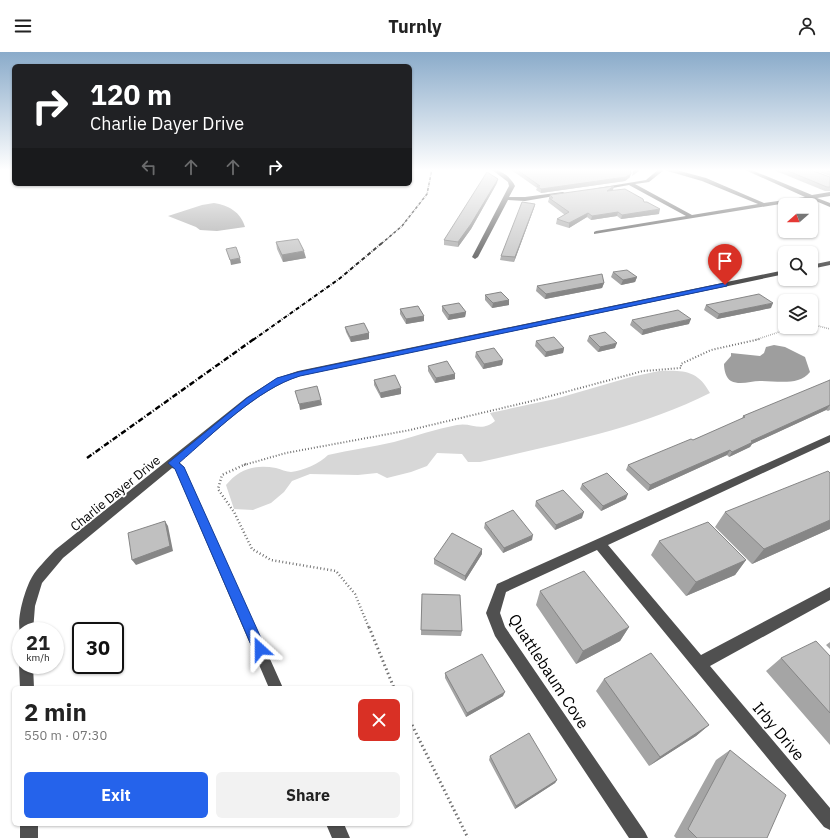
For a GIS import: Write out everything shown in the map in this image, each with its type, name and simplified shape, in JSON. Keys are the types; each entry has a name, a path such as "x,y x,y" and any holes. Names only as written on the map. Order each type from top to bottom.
{"street":[{"path":"475,256 502,206"},
{"path":"670,206 691,217"},
{"path":"596,233 759,206"},
{"path":"818,266 830,263"},
{"name":"Charlie Dayer Drive","path":"27,622 28,606 37,580 59,554 250,399 280,380 314,371 778,273"},
{"name":"Quattlebaum Cove","path":"639,838 500,631 493,613 501,588 830,438"},
{"path":"173,463 179,467 275,686"},
{"name":"Irby Drive","path":"599,543 830,821"},
{"path":"700,664 830,593"},
{"path":"26,674 27,686"},
{"path":"29,826 29,838"},
{"path":"336,826 341,838"}],"path":[{"path":"818,325 830,329"},
{"path":"393,686 355,594 345,581 336,571 271,560 252,550 234,512 223,498 218,488 222,474 254,461 286,453 380,434 410,430 532,401 643,371 681,368 681,364 691,357 734,344 765,338 778,333"},
{"path":"412,725 468,838"}],"shaded area":[{"path":"200,206 225,206 237,213 245,227 217,231 200,230 168,216"},
{"path":"774,345 785,347 805,357 810,372 800,379 788,382 758,381 739,383 731,381 728,378 724,364 731,356 731,353 760,356 764,353 766,347"},
{"path":"659,371 683,371 689,373 700,380 710,393 683,406 626,426 568,442 480,462 468,462 462,454 437,453 427,466 387,478 377,473 358,475 310,474 292,481 284,492 271,503 253,510 234,509 226,485 236,475 254,467 276,468 289,472 296,471 316,464 328,455 394,442 462,424 481,427 485,426 495,421 490,413 555,399 631,377"}],"building":[{"path":"466,206 482,206 458,242 444,240"},
{"path":"521,206 534,206 515,257 501,256"},
{"path":"560,206 654,206 660,209 622,215 618,212 592,216 588,213 569,223 557,219 569,212"},
{"path":"298,239 304,251 282,255 276,242"},
{"path":"236,247 240,258 230,260 226,249"},
{"path":"627,270 637,277 623,280 613,272"},
{"path":"602,274 604,283 546,294 537,286"},
{"path":"501,292 509,300 493,303 485,295"},
{"path":"759,294 773,303 719,314 706,305"},
{"path":"459,303 466,312 449,315 442,306"},
{"path":"418,306 424,316 406,319 400,309"},
{"path":"678,310 691,319 643,330 632,320"},
{"path":"364,323 369,333 350,337 345,327"},
{"path":"605,332 617,343 600,347 589,336"},
{"path":"554,337 564,348 546,352 536,341"},
{"path":"494,348 503,360 484,364 476,352"},
{"path":"447,361 455,374 436,378 428,366"},
{"path":"395,375 401,388 380,393 374,380"},
{"path":"830,380 830,405 751,441 753,442 732,452 730,450 650,485 628,465 691,439 693,440 745,417 743,416"},
{"path":"317,386 321,400 299,404 295,391"},
{"path":"828,471 830,473 830,520 764,549 725,512"},
{"path":"607,473 628,494 603,506 582,484"},
{"path":"563,490 584,512 556,525 536,501"},
{"path":"513,510 533,535 504,548 485,523"},
{"path":"165,521 170,546 132,560 128,533"},
{"path":"708,522 746,560 696,582 659,541"},
{"path":"452,533 482,549 465,576 434,559"},
{"path":"584,571 629,627 583,651 540,591"},
{"path":"422,594 460,595 462,631 421,630"},
{"path":"816,641 830,656 830,713 781,658"},
{"path":"651,653 709,725 660,757 604,679"},
{"path":"482,654 505,692 467,713 445,673"},
{"path":"529,733 557,780 516,806 490,756"},
{"path":"730,750 786,795 767,838 697,838 688,829"}],"railway":[{"path":"381,244 402,226 418,206"},
{"path":"253,340 339,279 382,243"},
{"path":"87,458 254,339"}],"route":[{"path":"260,649 179,467 173,463 250,399 280,380 298,374 725,285"}]}
